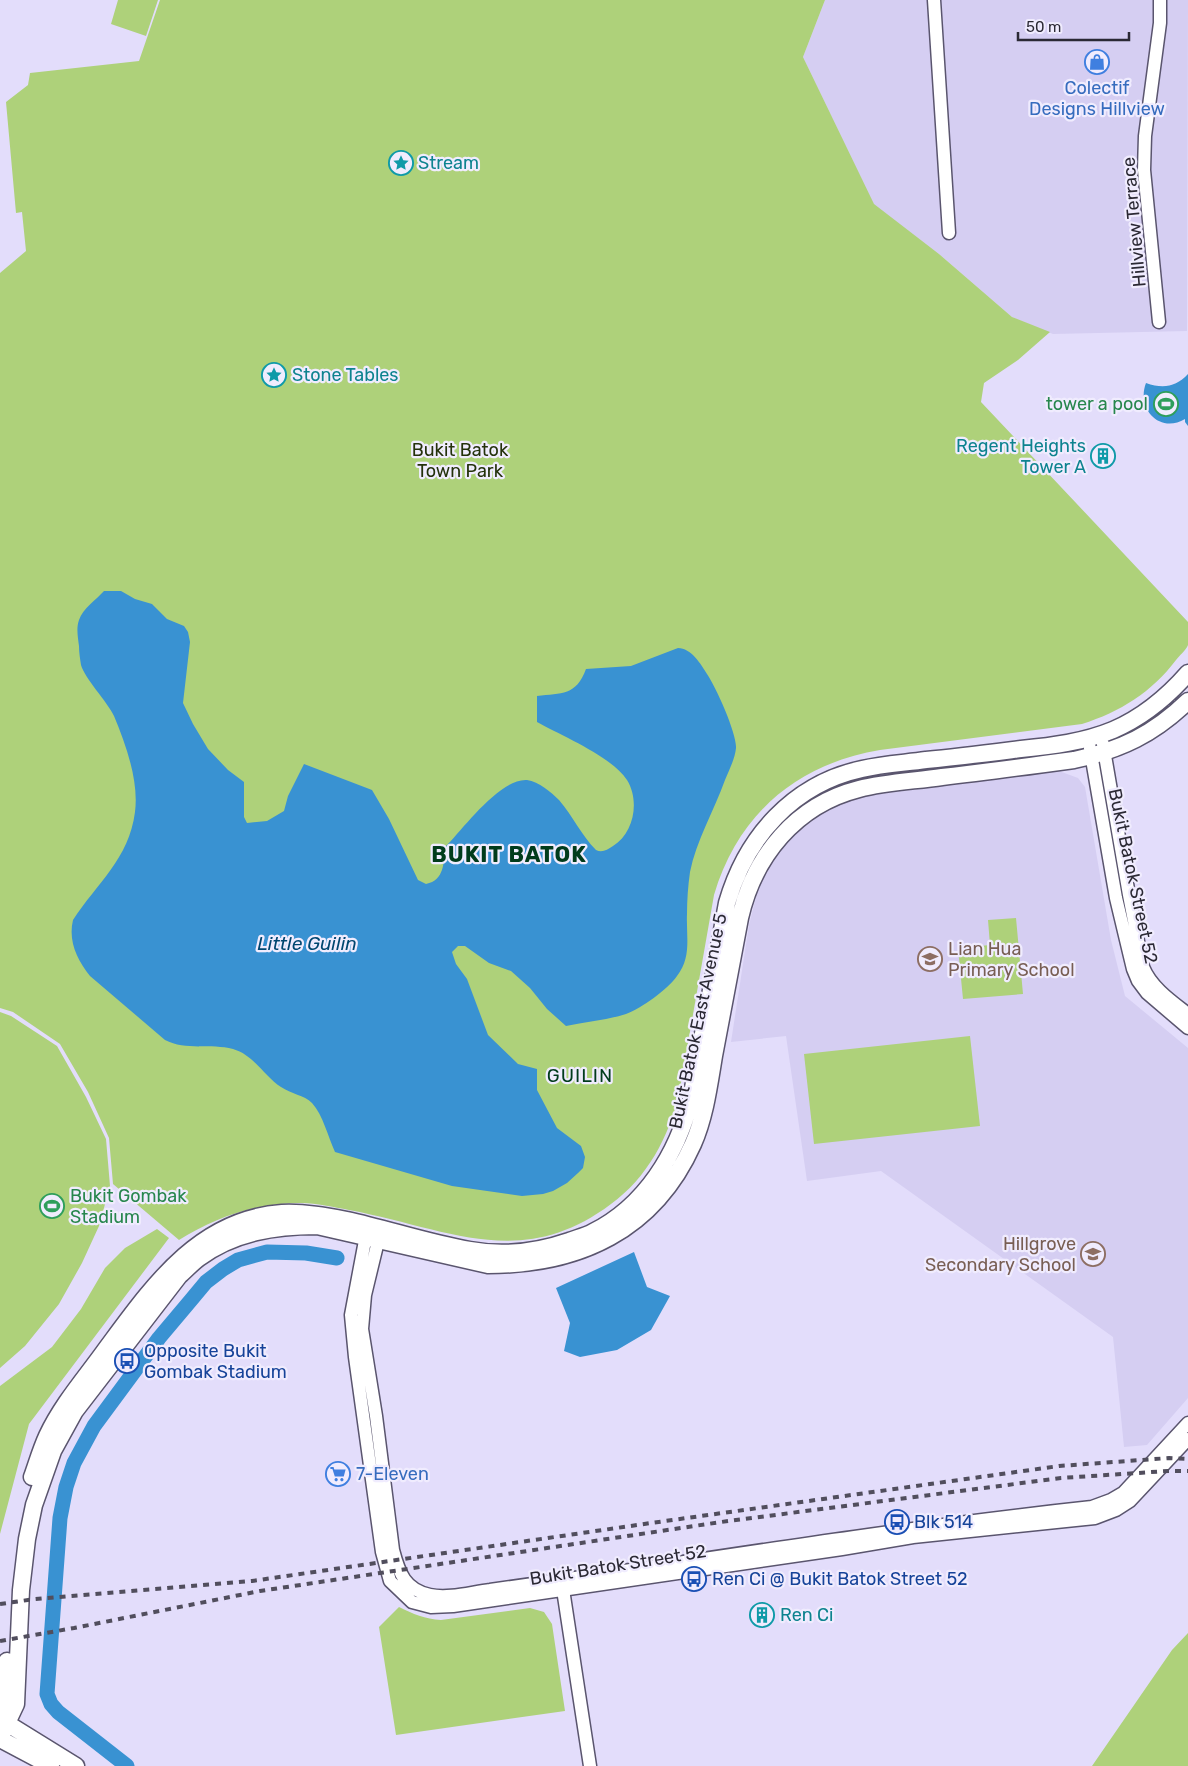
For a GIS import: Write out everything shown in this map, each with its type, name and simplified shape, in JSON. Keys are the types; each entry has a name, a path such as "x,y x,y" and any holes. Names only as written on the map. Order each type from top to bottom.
{"street":[{"path":"934,0 949,233"},
{"name":"Hillview Terrace","path":"1159,322 1144,170 1145,136 1160,23 1160,0"},
{"name":"Bukit Batok East Avenue 5","path":"2,1730 16,1704 21,1590 27,1539 40,1489 53,1451 75,1411 179,1276 200,1257 241,1235 289,1226 318,1226 373,1232 496,1253 517,1252 553,1246 592,1233 631,1206 650,1185 669,1157 683,1129 691,1100 727,903 736,874 743,860 751,846 770,822 792,802 818,785 832,778 862,769 1042,747 1095,736 1142,714 1167,695 1188,673"},
{"name":"Bukit Batok East Avenue 5","path":"0,1706 6,1681 12,1578 16,1547 24,1509 40,1452 64,1407 153,1287 174,1264 210,1236 239,1222 282,1213 314,1214 471,1262 488,1265 516,1265 540,1261 585,1250 617,1234 644,1213 667,1188 693,1144 706,1102 743,906 757,868 780,836 810,810 834,798 859,789 1098,755 1123,746 1152,731 1188,701"},
{"name":"Bukit Batok Street 52","path":"1095,736 1116,898 1133,969 1138,981 1147,994 1188,1028"},
{"name":"Bukit Batok Street 52","path":"1098,755 1143,967 1155,986 1188,1014"},
{"name":"Bukit Batok Street 52","path":"373,1232 362,1329 376,1416 393,1550 396,1564 404,1581 417,1592 433,1596 563,1585 914,1538 1095,1518 1116,1510 1130,1501 1188,1439"},
{"name":"Bukit Batok Street 52","path":"563,1585 912,1528 1092,1507 1111,1500 1122,1493 1188,1423"},
{"path":"563,1585 590,1766"},
{"path":"2,1730 51,1766"},
{"path":"2,1730 76,1766"}],"shaded area":[{"path":"825,0 1188,0 1187,331 1053,334 1012,317 939,254 874,205 803,57"},
{"name":"Lian Hua Primary School","path":"1059,771 1078,778 1085,787 1111,940 1125,996 1188,1048 1188,1398 1147,1445 1124,1447 1113,1337 881,1171 807,1181 786,1036 731,1042 749,925 758,889 774,858 799,831 830,808 848,800 865,796"}],"green space":[{"path":"118,0 158,0 146,36 111,24"},
{"name":"Bukit Batok Town Park","path":"160,0 825,0 803,57 874,204 939,254 1012,317 1050,332 1018,360 984,383 981,402 1188,622 1188,645 1157,682 1134,700 1096,719 1082,724 880,750 850,757 822,767 797,781 775,797 755,817 738,840 725,866 714,895 679,1094 663,1141 646,1169 624,1194 578,1225 546,1236 514,1241 483,1239 451,1234 319,1204 301,1203 268,1206 237,1213 222,1218 179,1240 113,1184 109,1138 88,1092 60,1044 13,1012 0,1008 0,273 26,251 22,212 16,213 6,102 28,85 30,73 139,61"},
{"path":"1016,918 1023,994 963,999 958,948 990,945 988,920"},
{"name":"Bukit Gombak Stadium","path":"0,1012 11,1016 57,1046 86,1097 106,1139 110,1186 99,1226 82,1263 59,1304 25,1346 0,1368"},
{"path":"970,1036 980,1126 814,1144 804,1054"},
{"path":"157,1229 169,1238 29,1424 0,1534 0,1386 52,1347 81,1309 105,1268 125,1248"},
{"path":"399,1607 419,1616 441,1620 530,1608 544,1612 552,1624 565,1711 396,1735 379,1627"},
{"path":"1188,1633 1188,1766 1092,1766 1172,1650"}],"water":[{"name":"tower a pool","path":"1188,374 1188,426 1185,419 1176,423 1167,423 1159,421 1152,416 1144,402 1146,383 1169,386 1179,382"},
{"name":"Little Guilin","path":"104,591 121,591 135,599 152,604 167,619 184,626 188,632 190,642 183,703 208,749 228,770 244,782 244,817 247,823 267,821 284,811 288,796 304,764 372,790 389,819 418,880 426,884 437,879 440,875 446,846 484,804 517,781 527,780 540,785 559,800 596,850 607,850 613,846 626,833 633,816 633,797 627,780 620,771 598,755 537,722 537,696 561,693 573,689 582,678 586,669 631,666 678,648 687,651 699,661 720,699 733,732 736,748 732,764 693,860 688,893 685,961 682,969 673,981 654,998 626,1014 566,1026 511,971 489,963 465,946 458,946 452,952 456,964 467,979 488,1035 518,1064 537,1069 537,1090 557,1128 581,1146 585,1157 583,1168 567,1183 543,1194 522,1196 452,1186 335,1152 316,1108 309,1100 281,1087 247,1056 233,1049 181,1045 165,1040 90,976 75,950 72,935 73,920 111,870 126,844 132,829 136,800 130,763 119,727 111,710 83,671 80,660 77,633 79,620 87,608"},
{"path":"634,1252 647,1287 670,1296 651,1330 617,1350 580,1357 564,1351 570,1323 556,1288"}],"waterway":[{"path":"127,1766 58,1712 51,1704 47,1694 60,1518 66,1487 74,1463 94,1426 159,1338 206,1282 238,1260 267,1252 306,1253 337,1258"}],"railway":[{"path":"0,1604 35,1599 252,1581 1059,1466 1169,1458 1188,1459"},
{"path":"0,1641 260,1591 721,1522 1061,1478 1188,1471"}],"place":[{"name":"Colectif Designs Hillview","path":"1097,62"},
{"name":"Stream","path":"401,163"},
{"name":"Stone Tables","path":"274,375"},
{"name":"tower a pool","path":"1166,404"},
{"name":"Regent Heights Tower A","path":"1103,456"},
{"name":"Lian Hua Primary School","path":"930,959"},
{"name":"Bukit Gombak Stadium","path":"52,1206"},
{"name":"Hillgrove Secondary School","path":"1093,1254"},
{"name":"Opposite Bukit Gombak Stadium","path":"127,1361"},
{"name":"7-Eleven","path":"338,1474"},
{"name":"Blk 514","path":"897,1522"},
{"name":"Ren Ci @ Bukit Batok Street 52","path":"694,1579"},
{"name":"Ren Ci","path":"762,1615"}],"district":[{"name":"BUKIT BATOK","path":"509,854"},
{"name":"GUILIN","path":"580,1075"}]}
